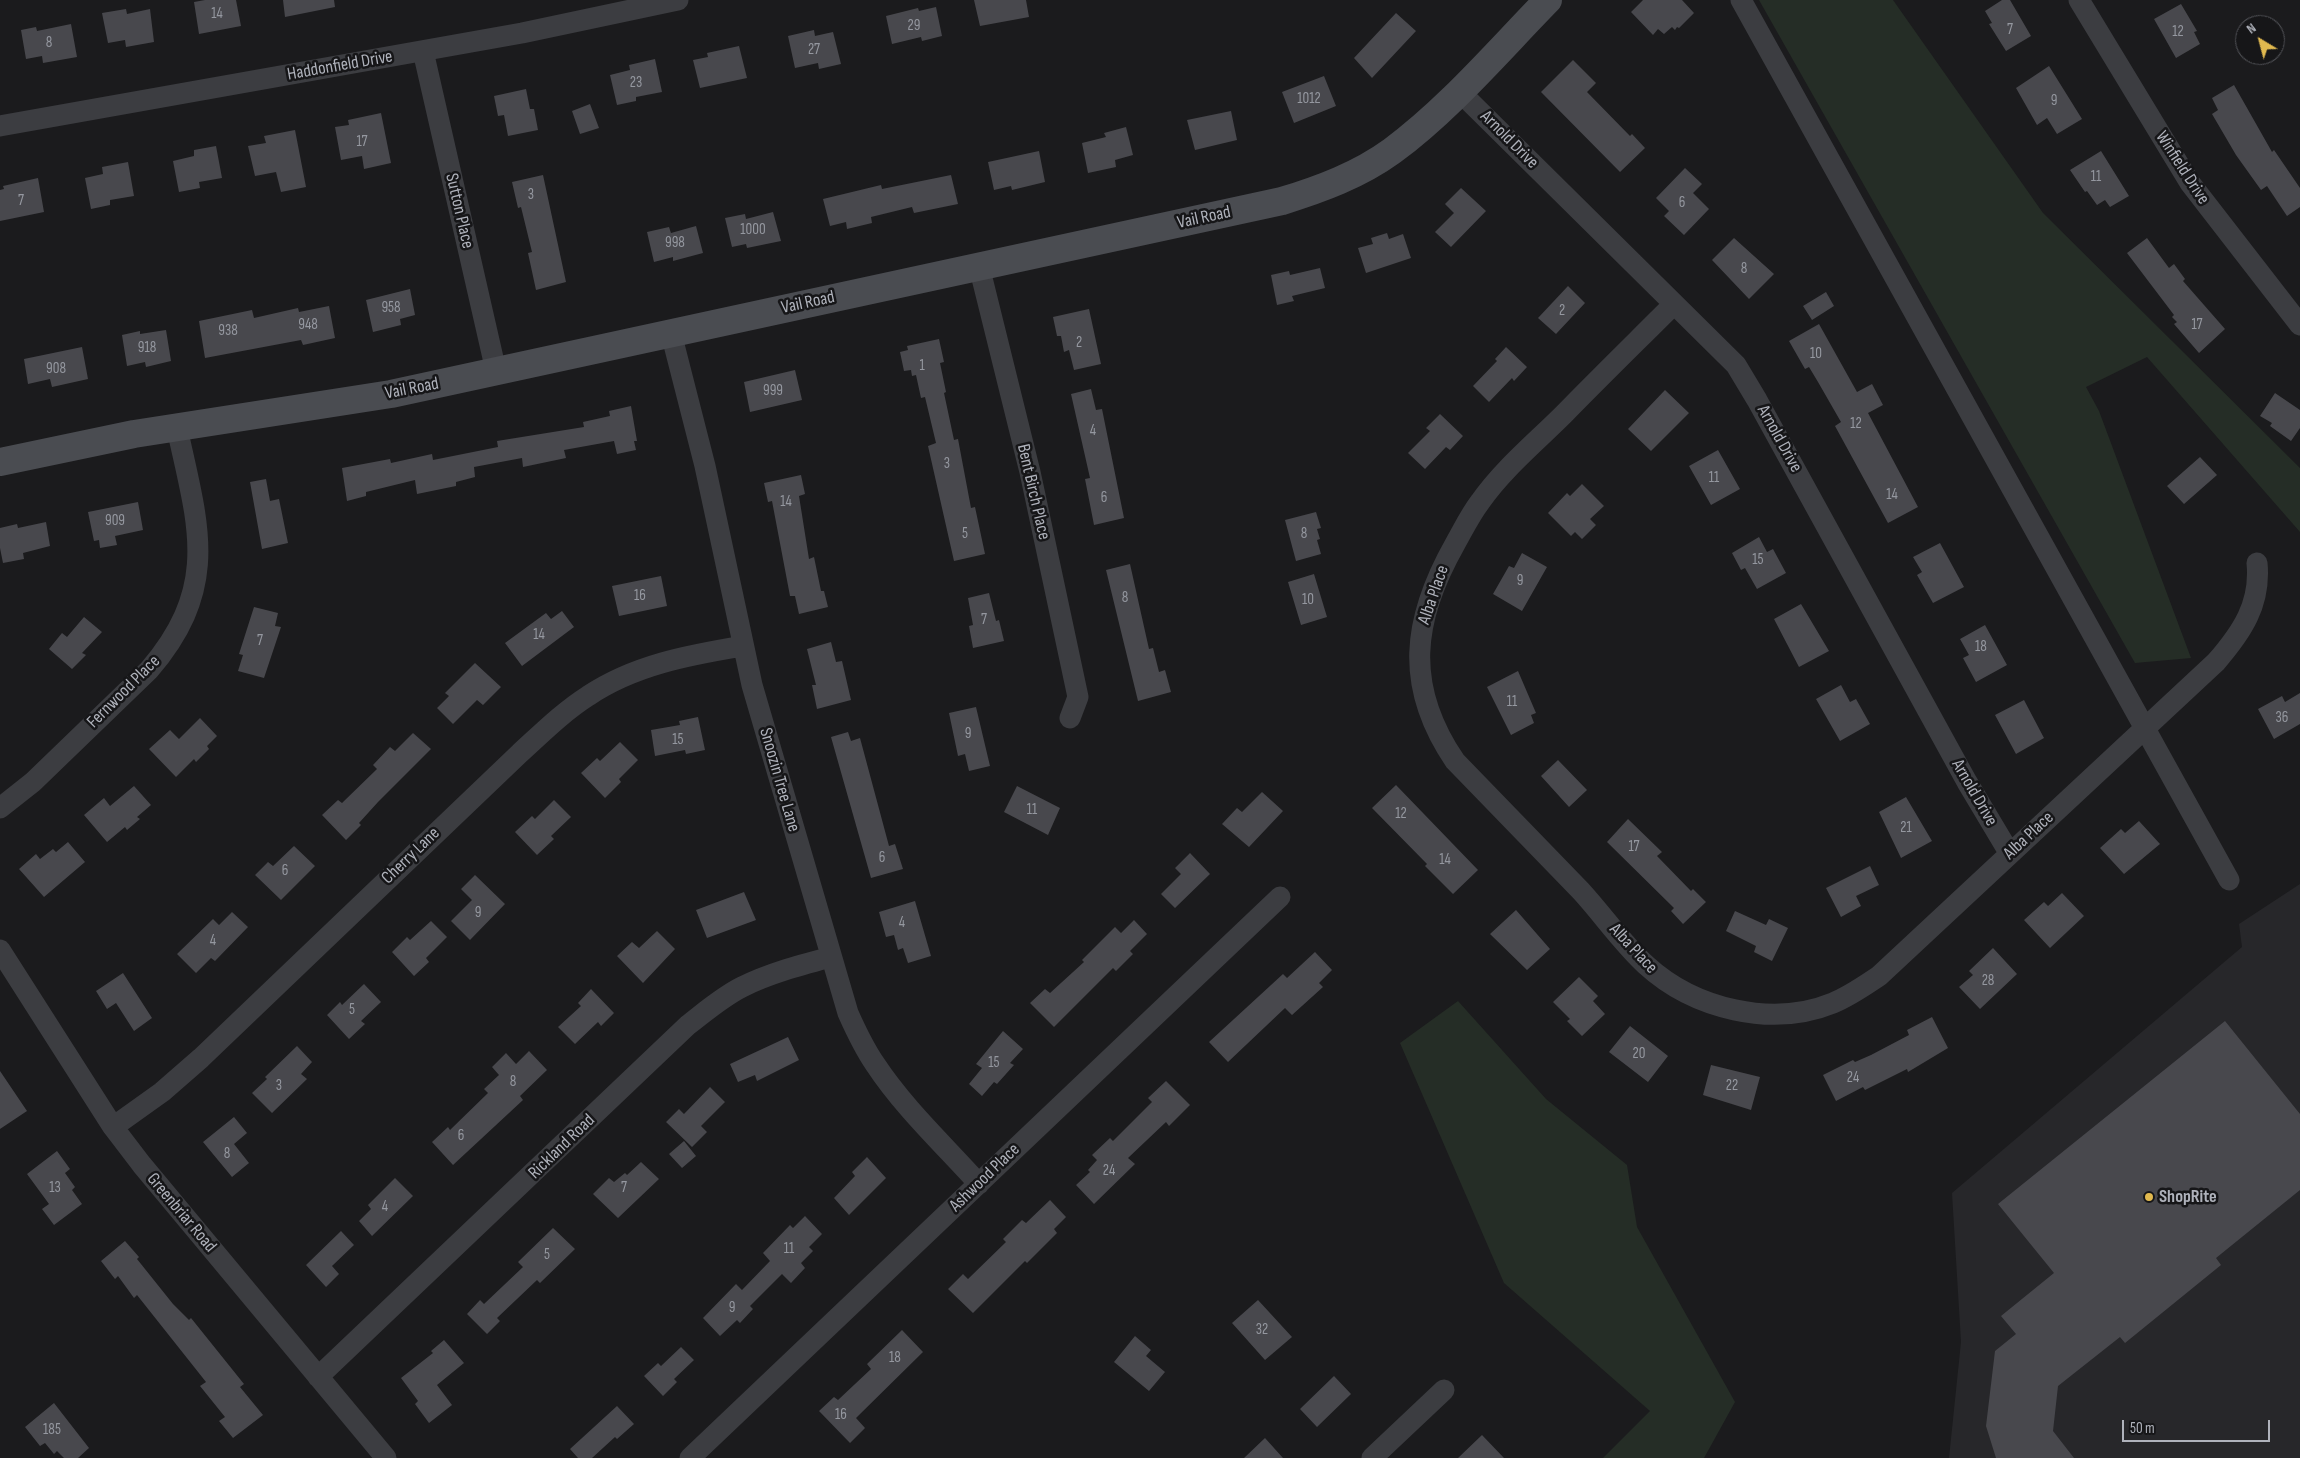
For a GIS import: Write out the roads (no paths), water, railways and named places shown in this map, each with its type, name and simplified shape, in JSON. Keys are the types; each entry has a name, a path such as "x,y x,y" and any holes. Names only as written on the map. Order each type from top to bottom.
{"street":[{"name":"Vail Road","path":"0,462 134,434 382,395 1282,201 1320,189 1357,172 1392,152 1423,126 1459,91 1548,0"},
{"path":"1741,0 2229,880"},
{"name":"Winfield Drive","path":"2079,0 2190,183 2300,326"},
{"name":"Haddonfield Drive","path":"0,126 522,33 667,1"},
{"name":"Sutton Place","path":"423,50 496,371"},
{"name":"Arnold Drive","path":"1459,91 1736,365 1758,400 1967,782 2010,854"},
{"name":"Bent Birch Place","path":"979,266 1030,472 1078,697 1070,718"},
{"name":"Alba Place","path":"1674,304 1517,460 1480,501 1434,582 1421,634 1420,661 1424,696 1429,714 1440,738 1454,761 1583,893 1644,964 1660,978 1713,1005 1737,1011 1766,1014 1791,1013 1826,1005 1856,991 1879,976 2216,662 2233,642 2247,619 2257,594 2256,562"},
{"name":"Snoozin Tree Lane","path":"671,333 705,466 752,685 785,805 848,1013 861,1042 875,1065 900,1097 979,1184"},
{"name":"Fernwood Place","path":"0,808 33,782 149,670 179,629 194,587 199,552 198,525 177,428"},
{"name":"Cherry Lane","path":"113,1127 162,1092 201,1058 513,759 568,710 590,695 650,666 689,655 743,646"},
{"name":"Ashwood Place","path":"690,1458 1280,898"},
{"name":"Greenbriar Road","path":"0,950 113,1127 142,1165 386,1458"},
{"name":"Rickland Road","path":"318,1377 688,1026 719,1000 780,971 831,957"},
{"path":"1372,1458 1444,1390"}],"place":[{"name":"ShopRite","path":"2149,1197"}]}
